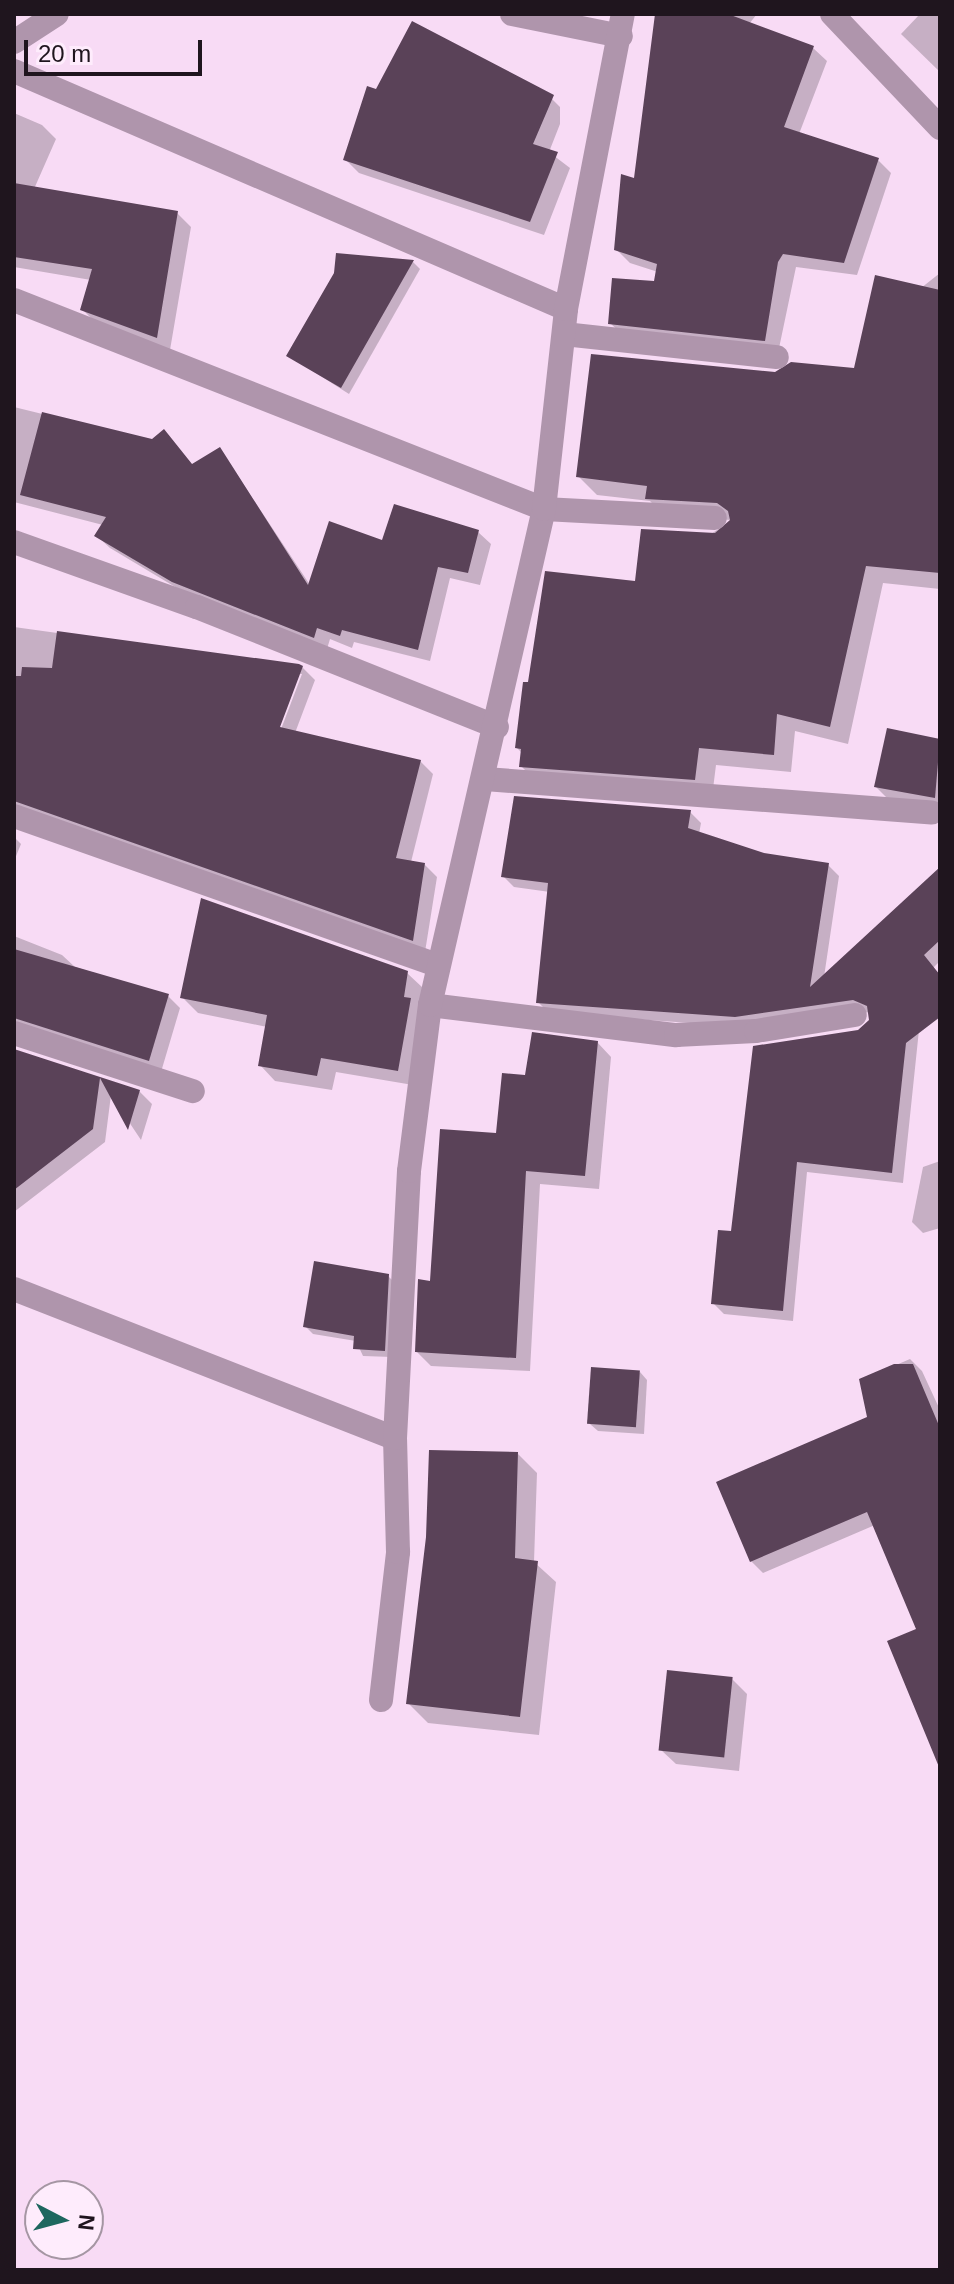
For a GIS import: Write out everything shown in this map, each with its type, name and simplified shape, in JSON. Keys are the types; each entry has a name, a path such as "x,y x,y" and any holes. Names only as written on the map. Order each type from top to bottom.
{"street":[{"path":"14,42 57,14"},
{"path":"381,1700 398,1552 395,1438 409,1171 430,1005 436,965 485,779 544,509 566,309 622,25 512,14"},
{"path":"832,14 940,128"},
{"path":"14,71 566,309"},
{"path":"14,300 544,509 715,518"},
{"path":"564,334 777,357"},
{"path":"14,542 197,607 497,727"},
{"path":"485,779 932,813"},
{"path":"14,816 436,965"},
{"path":"430,1005 676,1035 756,1031 855,1015"},
{"path":"14,1033 193,1091"},
{"path":"14,1289 395,1438"}],"building":[{"path":"655,14 728,14 814,46 784,127 879,158 844,263 783,254 778,262 765,341 608,324 612,278 654,281 657,264 614,250 621,174 634,178"},
{"path":"412,21 554,95 533,144 558,152 530,222 343,160 367,86 376,89"},
{"path":"14,183 178,211 157,338 80,310 92,269 14,257"},
{"path":"336,253 414,260 341,388 286,356 334,273"},
{"path":"875,275 940,290 940,573 866,566 830,727 777,714 774,755 699,748 695,780 519,767 521,749 515,748 523,682 528,682 545,571 635,581 641,529 715,533 730,520 728,511 717,503 645,499 647,486 576,477 591,354 775,372 791,362 854,368"},
{"path":"42,412 152,439 164,429 192,464 220,447 308,585 329,521 382,540 394,504 479,530 468,573 438,567 418,650 342,630 340,636 317,628 314,638 172,582 94,536 106,517 20,495"},
{"path":"57,631 299,664 303,666 280,727 421,760 396,858 425,863 413,941 14,801 14,676 21,676 22,667 52,668"},
{"path":"887,728 940,739 935,798 874,787"},
{"path":"514,796 691,810 688,828 764,853 829,863 810,987 940,867 940,940 924,955 940,975 940,1017 906,1043 892,1173 797,1162 783,1311 711,1304 718,1230 731,1231 753,1046 858,1030 869,1020 867,1006 853,1000 735,1017 536,1003 548,883 501,877"},
{"path":"201,898 408,971 404,997 411,998 398,1071 321,1058 317,1076 258,1066 267,1015 180,998"},
{"path":"14,949 169,994 149,1061 14,1018"},
{"path":"532,1032 598,1041 585,1176 526,1171 516,1358 415,1352 418,1279 430,1281 440,1129 496,1133 502,1073 525,1075"},
{"path":"14,1049 140,1090 128,1130 100,1078 93,1129 14,1190"},
{"path":"314,1261 389,1274 385,1351 353,1349 354,1336 303,1327"},
{"path":"894,1364 913,1364 940,1428 939,1767 887,1641 916,1629 867,1512 750,1562 716,1482 867,1417 859,1379"},
{"path":"591,1367 640,1370 636,1427 587,1424"},
{"path":"429,1450 518,1452 515,1558 538,1561 520,1717 406,1704 426,1537"},
{"path":"667,1670 733,1677 724,1757 659,1751"}]}
